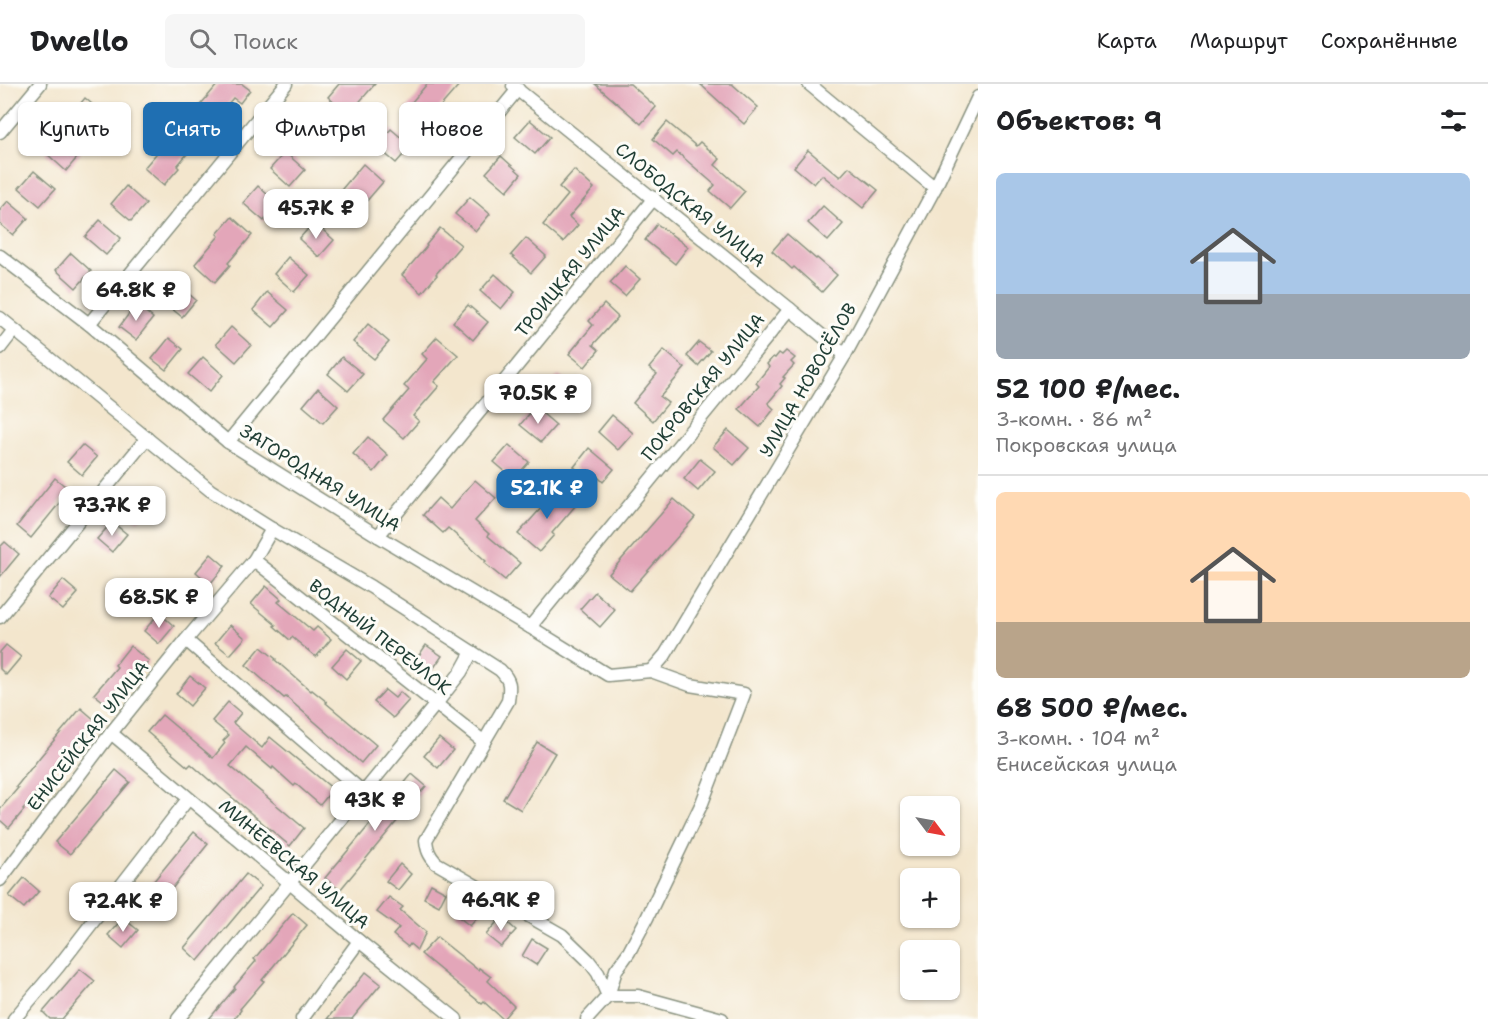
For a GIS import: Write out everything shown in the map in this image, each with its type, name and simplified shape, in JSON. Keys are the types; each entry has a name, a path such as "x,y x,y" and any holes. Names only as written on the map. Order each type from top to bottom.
{"street":[{"path":"0,132 40,84"},
{"path":"89,324 286,84"},
{"path":"809,84 935,188"},
{"path":"228,442 514,87"},
{"name":"СЛОБОДСКАЯ УЛИЦА","path":"514,87 654,198 845,356"},
{"name":"УЛИЦА НОВОСЁЛОВ","path":"651,671 666,655 845,356 935,188 978,97"},
{"name":"ТРОИЦКАЯ УЛИЦА","path":"378,537 654,198"},
{"name":"ЗАГОРОДНАЯ УЛИЦА","path":"0,256 89,324 228,442 378,537 608,675 651,671"},
{"name":"ПОКРОВСКАЯ УЛИЦА","path":"530,627 790,309"},
{"path":"0,318 210,490 371,587 500,670 510,687 508,701 426,840 427,851 436,863 562,935 598,973 608,996"},
{"path":"0,348 14,330"},
{"path":"0,617 147,438"},
{"name":"ЕНИСЕЙСКАЯ УЛИЦА","path":"0,880 111,733 254,560 272,529"},
{"name":"ВОДНЫЙ ПЕРЕУЛОК","path":"254,560 484,742"},
{"path":"186,640 363,792"},
{"path":"178,1019 436,704 472,652"},
{"path":"587,1019 608,996 616,970 629,952 647,918 702,803 744,694 690,685 651,671"},
{"name":"МИНЕЕВСКАЯ УЛИЦА","path":"111,733 359,941 456,1019"},
{"path":"14,1019 58,967 188,799"},
{"path":"302,1019 359,941"},
{"path":"608,996 638,996 722,1019"}],"building":[{"path":"218,84 242,84 250,90 241,102 233,98 230,102 203,102"},
{"path":"339,84 375,84 359,102 334,102 328,97"},
{"path":"427,84 460,84 444,102 412,102"},
{"path":"595,84 630,84 656,107 641,124"},
{"path":"700,84 732,84 758,107 744,124"},
{"path":"530,120 550,137 535,154 515,137"},
{"path":"667,122 696,146 700,142 720,159 715,165 745,191 730,208 710,191 715,185 677,152 673,156 653,139"},
{"path":"391,129 399,136 399,156 402,156 396,163 387,155 387,134"},
{"path":"808,150 840,177 849,167 878,190 863,208 822,175 814,184 794,167"},
{"path":"49,156 78,156 66,171"},
{"path":"154,156 185,156 177,166 179,168 164,185 144,168"},
{"path":"281,156 289,156 305,170 290,187 270,169"},
{"path":"501,156 521,174 507,191 486,173"},
{"path":"363,164 383,182 346,225 326,208"},
{"path":"574,170 594,188 569,217 578,225 563,242 543,225 568,195 559,187"},
{"path":"34,171 55,189 40,206 19,188"},
{"path":"126,186 146,204 131,221 111,204"},
{"path":"258,186 278,204 264,221 243,203"},
{"path":"470,197 490,214 476,231 455,214"},
{"path":"8,201 28,218 13,235 0,224 0,210"},
{"path":"823,206 843,224 828,241 808,223"},
{"path":"232,217 252,235 215,282 195,264"},
{"path":"100,220 121,238 106,255 85,237"},
{"path":"314,222 334,240 319,257 299,239"},
{"path":"657,224 688,247 675,264 645,240"},
{"path":"440,228 461,245 422,293 402,275"},
{"path":"787,234 837,275 822,292 772,251"},
{"path":"526,238 546,256 531,273 511,255"},
{"path":"71,253 91,271 76,288 56,270"},
{"path":"288,257 309,275 294,292 274,274"},
{"path":"625,266 640,279 625,296 610,283"},
{"path":"495,274 515,292 501,309 480,291"},
{"path":"176,283 196,300 182,317 161,300"},
{"path":"267,292 288,310 273,327 253,310"},
{"path":"136,304 153,318 136,340 119,327"},
{"path":"604,304 618,317 593,345 599,350 585,367 569,354 593,325 589,321"},
{"path":"468,305 488,322 473,340 453,322"},
{"path":"368,324 389,342 374,359 353,342"},
{"path":"231,327 251,345 236,362 216,344"},
{"path":"437,337 458,355 434,382 439,386 413,416 419,421 404,438 383,420 409,390 404,386 427,359 422,354"},
{"path":"169,338 183,349 166,370 152,359"},
{"path":"699,342 711,351 698,366 687,356"},
{"path":"664,350 685,368 660,397 668,403 653,421 633,403 657,374 649,368"},
{"path":"786,351 795,358 791,362 794,365 783,377 785,378 780,384 782,386 768,403 774,409 760,427 739,409 759,386 756,383 769,367 767,364 773,357 775,358 779,353 782,355"},
{"path":"203,357 223,375 209,392 188,374"},
{"path":"342,357 363,374 348,391 328,374"},
{"path":"559,375 580,393 565,410 544,392"},
{"path":"318,388 338,406 323,423 303,406"},
{"path":"535,407 556,425 541,442 520,425"},
{"path":"612,415 633,433 618,450 598,432"},
{"path":"728,430 749,448 734,465 713,447"},
{"path":"368,437 388,455 374,472 353,454"},
{"path":"82,445 97,457 82,475 67,462"},
{"path":"509,445 529,462 514,479 494,462"},
{"path":"589,448 614,469 603,482 597,476 592,482 574,467"},
{"path":"700,459 715,471 698,491 684,479"},
{"path":"55,478 70,490 31,538 17,526"},
{"path":"475,480 496,498 475,521 489,534 488,536 520,563 505,580 448,528 443,533 423,515 438,498 450,509"},
{"path":"556,487 576,505 539,552 518,534 543,506 541,504"},
{"path":"138,491 152,503 138,521 123,508"},
{"path":"674,499 695,517 630,591 609,574"},
{"path":"112,522 127,534 112,552 97,539"},
{"path":"5,542 19,554 0,577 0,547"},
{"path":"211,554 225,566 210,584 196,572"},
{"path":"63,580 78,593 63,610 48,598"},
{"path":"266,586 281,599 278,602 313,631 317,627 331,639 316,657 292,637 290,640 251,604"},
{"path":"595,592 615,610 600,627 580,609"},
{"path":"159,613 174,626 159,644 144,631"},
{"path":"230,625 245,638 230,655 215,643"},
{"path":"6,645 21,657 6,675 0,669 0,652"},
{"path":"426,645 442,656 429,675 413,664"},
{"path":"130,646 149,661 109,706 94,694 117,667 115,665"},
{"path":"261,647 376,745 361,763 246,665"},
{"path":"347,649 361,661 346,679 332,666"},
{"path":"190,676 205,688 190,706 176,694"},
{"path":"385,690 395,698 400,692 409,700 393,718 374,702"},
{"path":"228,702 241,713 233,723 262,748 270,737 333,789 320,805 246,747 230,766 304,828 290,846 191,764 188,767 147,732 162,715 213,758 229,735 212,721"},
{"path":"81,708 96,721 9,828 0,820 0,809"},
{"path":"439,738 453,750 438,768 424,756"},
{"path":"537,742 555,753 521,810 503,799"},
{"path":"116,770 130,782 70,854 55,842"},
{"path":"412,774 426,786 340,890 325,878"},
{"path":"194,832 208,844 150,916 135,904"},
{"path":"400,864 411,874 398,890 386,881"},
{"path":"246,874 261,886 198,961 184,948"},
{"path":"24,878 39,891 24,908 9,896"},
{"path":"431,884 446,892 439,906 424,898"},
{"path":"470,896 485,909 470,926 455,914"},
{"path":"389,897 403,907 400,910 426,932 417,950 410,944 408,947 393,935 399,928 377,912"},
{"path":"293,913 307,925 262,980 264,981 234,1019 209,1019 256,961 254,959"},
{"path":"501,917 516,930 501,947 486,935"},
{"path":"123,918 138,930 123,948 108,935"},
{"path":"437,937 478,970 479,968 491,977 488,981 514,1006 503,1019 421,954"},
{"path":"532,939 547,948 536,965 522,956"},
{"path":"80,969 95,981 62,1019 50,1019 43,1012"},
{"path":"366,972 381,984 352,1019 327,1019"}]}
